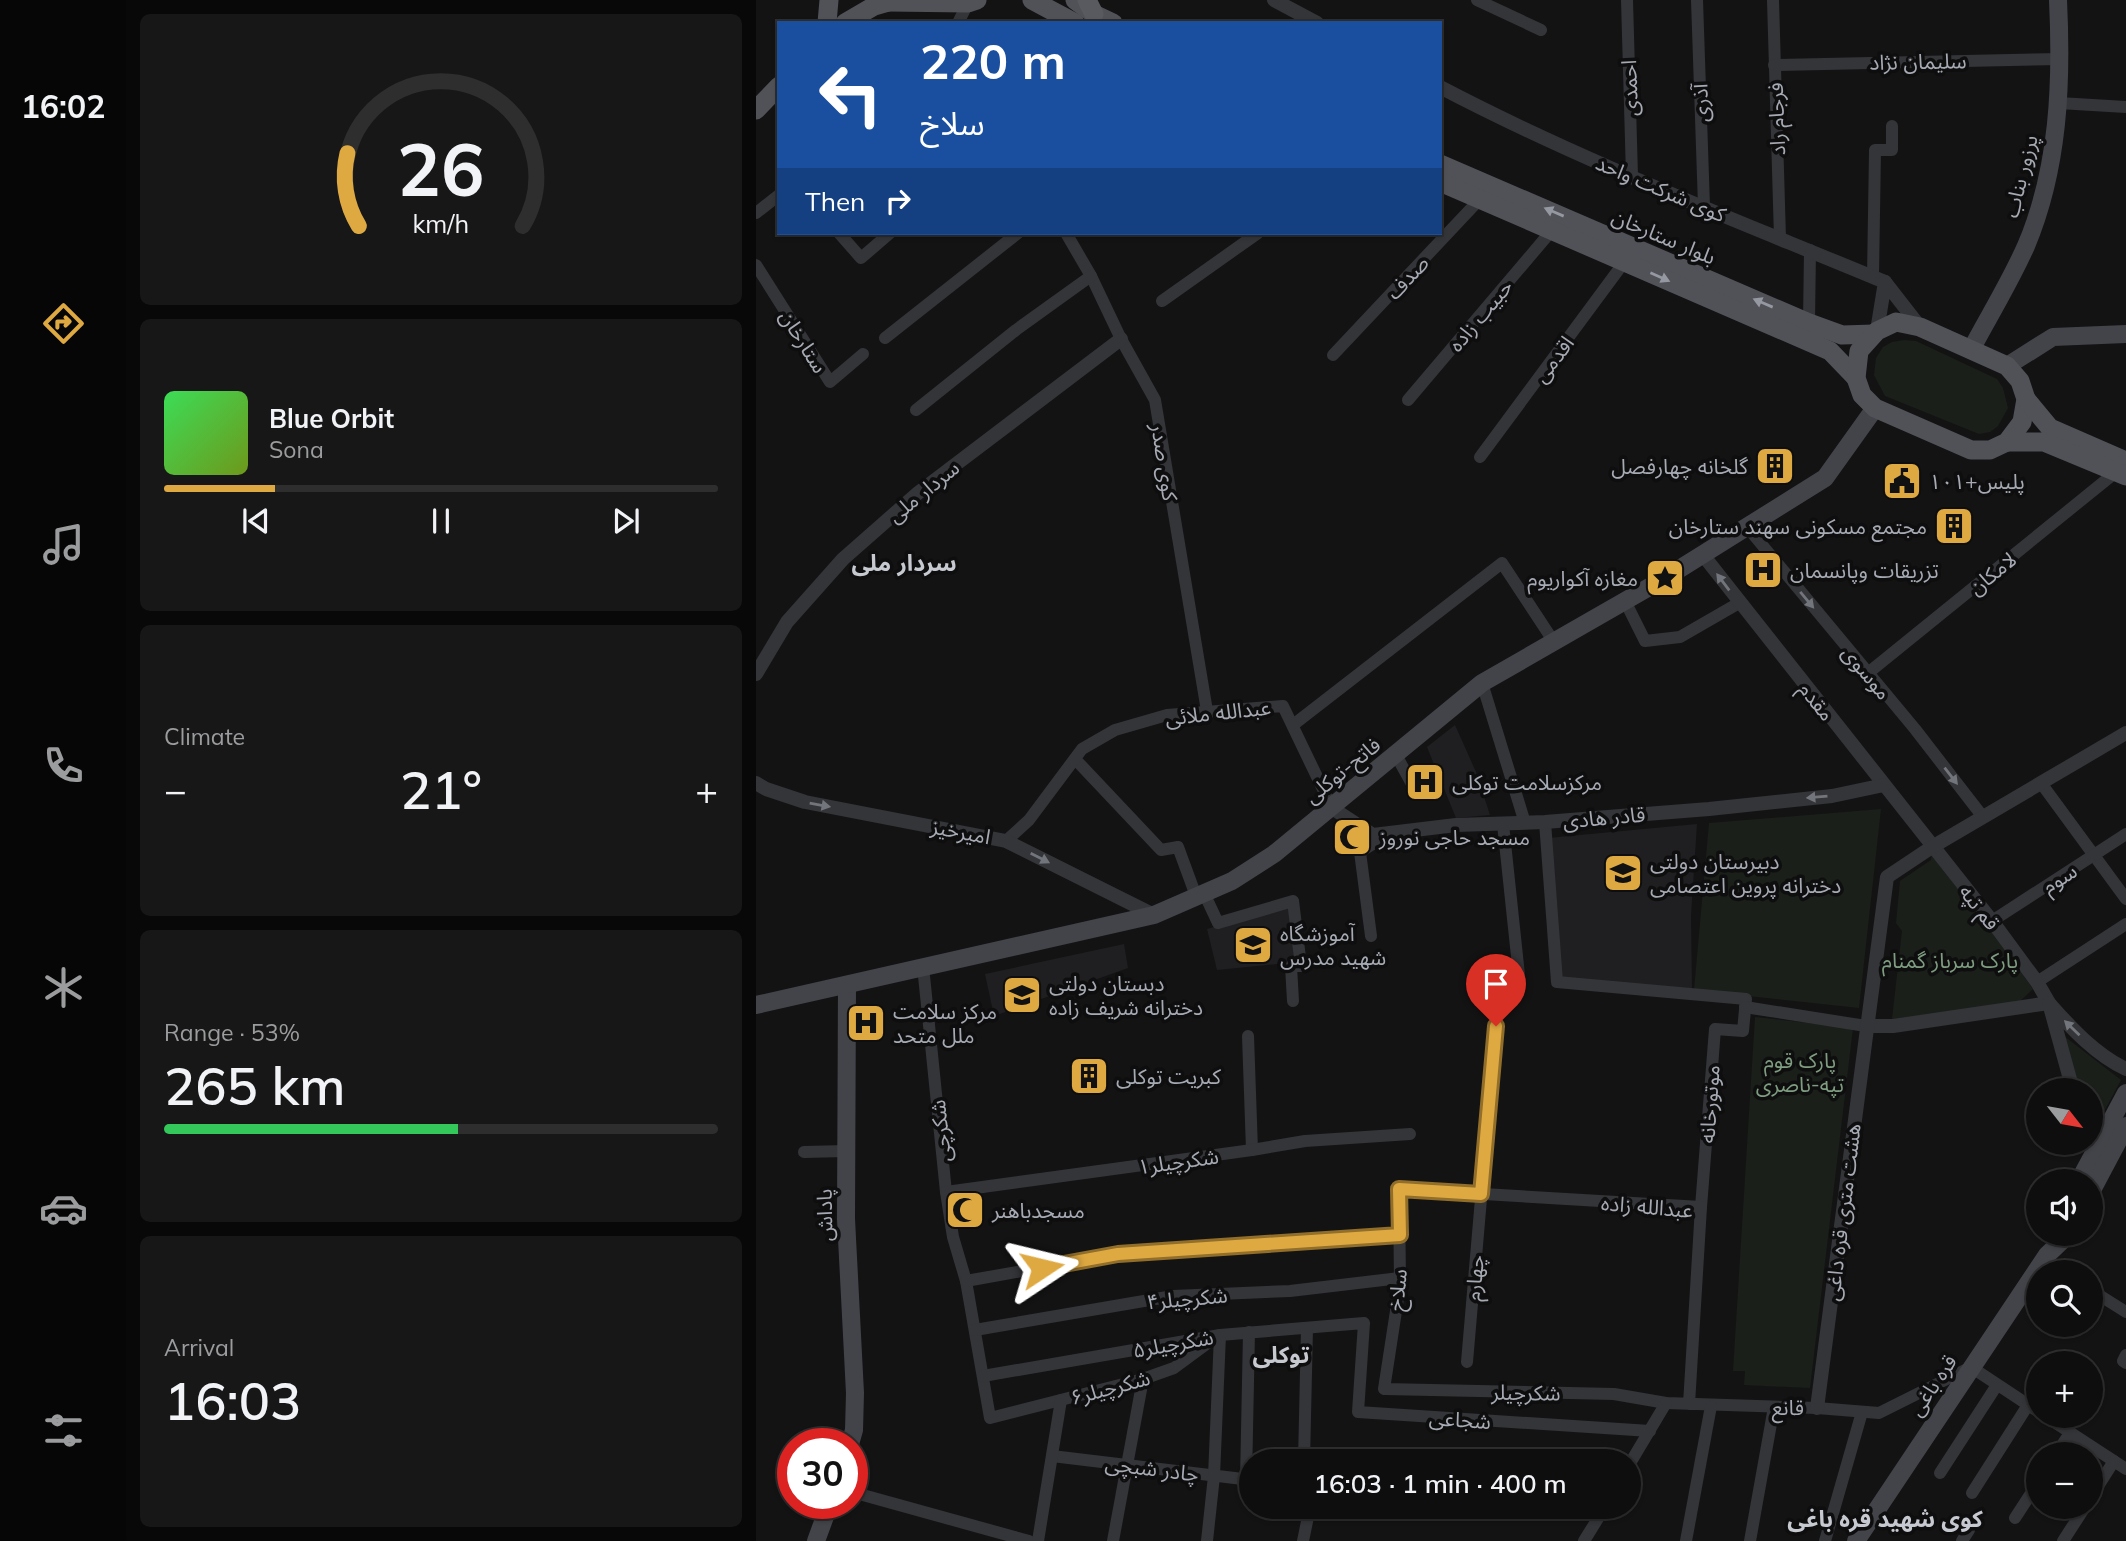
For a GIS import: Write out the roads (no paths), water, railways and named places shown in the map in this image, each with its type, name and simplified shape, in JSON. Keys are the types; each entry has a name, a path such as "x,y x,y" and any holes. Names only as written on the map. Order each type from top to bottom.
{"main road":[{"path":"827,21 829,0"},
{"path":"1032,0 1070,21"},
{"path":"1075,0 1110,21"},
{"name":"پرزور بناب","path":"1971,350 2026,245 2045,187 2059,103 2061,60 2057,0"},
{"path":"848,21 885,1 973,1"},
{"path":"756,110 777,88"},
{"name":"بلوار ستارخان","path":"1442,164 1842,335 1875,332 1896,322 1920,327"},
{"name":"بلوار ستارخان","path":"1442,183 1830,351 1856,378 1862,395 1875,408"},
{"path":"1920,327 2007,366 2020,381 2026,399 2050,428 2123,470"},
{"path":"1856,378 1859,351 1875,332"},
{"path":"2007,366 2053,337 2126,334"},
{"path":"2007,442 2022,422 2026,399"},
{"path":"1875,408 1970,450 1990,450 2007,442 2044,442 2123,470"},
{"name":"فاتح-توکلی","path":"756,1005 1154,915 1232,881 1274,854 1482,683 1703,555 1825,478 1875,408"},
{"name":"پاداش","path":"847,985 845,1219 855,1393 854,1428"},
{"path":"2104,1128 2126,1093"},
{"path":"2103,1169 2126,1126"},
{"path":"2045,1258 2048,1246"},
{"path":"2045,1258 2057,1246"},
{"name":"قره باغی","path":"1856,1541 2045,1258"},
{"path":"816,1541 824,1519"}],"street":[{"path":"1274,0 1313,21"},
{"path":"1477,0 1541,30"},
{"name":"احمدی","path":"1627,0 1632,176"},
{"name":"آذری","path":"1697,0 1704,206"},
{"name":"فرجام راد","path":"1773,0 1780,238"},
{"path":"958,21 973,1"},
{"name":"سلیمان نژاد","path":"1774,65 2061,60"},
{"name":"کوی شرکت واحد","path":"1442,88 1497,117 1632,176 1879,279"},
{"path":"2059,103 2126,107"},
{"path":"1875,332 1879,279 1875,150 1892,150 1892,126"},
{"path":"756,213 777,197"},
{"name":"صدف","path":"1333,355 1480,199"},
{"name":"حبیب زاده","path":"1408,400 1553,229"},
{"path":"841,235 861,258 888,235"},
{"path":"885,338 1015,235"},
{"name":"کوی صدر","path":"1067,235 1155,400 1207,711"},
{"path":"1162,301 1255,235"},
{"path":"1810,250 1810,323"},
{"name":"اقدمی","path":"1480,457 1625,261"},
{"name":"ستارخان","path":"756,265 830,382 863,355"},
{"path":"916,410 1016,330 1091,276"},
{"path":"1879,279 1920,327"},
{"name":"سردار ملی","path":"756,674 787,622 843,559 918,494 1121,339"},
{"name":"لامکان","path":"1868,673 2123,470"},
{"name":"موسوی","path":"1748,528 1983,817"},
{"name":"مقدم","path":"1703,555 1933,847"},
{"path":"1293,725 1502,563 1554,642"},
{"path":"1625,601 1645,641 1680,637 1739,603"},
{"path":"1482,683 1525,823"},
{"name":"عبدالله ملائی","path":"1006,841 1029,820 1082,749 1115,730 1167,715 1283,706 1332,808"},
{"name":"هشت متری قره داغی","path":"1817,1408 1887,877 2126,733"},
{"path":"1396,755 1417,793"},
{"path":"1075,759 1161,850 1178,847 1200,895 1218,923 1293,901 1301,966 1291,966 1293,1001"},
{"name":"امیرخیز","path":"756,783 805,802 1006,841 1154,915"},
{"path":"2041,783 2126,899"},
{"name":"قادر هادی","path":"1373,835 1456,825 1545,822 1832,796 1884,785"},
{"path":"1332,808 1373,835 1376,842 1360,852 1371,936"},
{"path":"1545,822 1557,982 1746,999 1745,1007 1866,1026 1893,1026 2049,1003"},
{"path":"1503,824 1520,975"},
{"name":"سوم","path":"1992,921 2126,834"},
{"name":"قم تپه","path":"1933,847 1992,921 2037,982 2049,1003 2072,1029 2114,1064 2126,1069"},
{"path":"2037,982 2126,924"},
{"name":"شکرچی","path":"923,966 946,1192 953,1237 966,1281 990,1418"},
{"name":"قم تپه","path":"2049,1003 2070,1078"},
{"name":"موتورخانه","path":"1701,1207 1715,1029 1743,1031 1745,1007"},
{"path":"1481,1194 1497,1012"},
{"path":"1248,1036 1252,1150"},
{"name":"شکرچیلر۱","path":"946,1192 1306,1141 1410,1134"},
{"path":"804,1152 846,1152"},
{"name":"عبدالله زاده","path":"1399,1189 1701,1207 1689,1404"},
{"name":"سلاخ","path":"1384,1389 1400,1278 1399,1189"},
{"name":"چهارم","path":"1467,1362 1481,1194"},
{"path":"966,1281 1118,1254 1400,1235"},
{"name":"شکرچیلر۴","path":"975,1330 1173,1296 1290,1291 1400,1278"},
{"path":"2103,1298 2126,1312"},
{"name":"شکرچیلر۵","path":"983,1376 1220,1335 1364,1323"},
{"name":"شجاعی","path":"1364,1323 1358,1412 1650,1431"},
{"path":"1304,1449 1307,1328"},
{"path":"1249,1332 1249,1449"},
{"path":"1207,1541 1220,1335"},
{"name":"شکرچیلر۶","path":"990,1418 1143,1379 1174,1368 1220,1335"},
{"path":"2126,1356 2123,1361 2126,1363"},
{"path":"1971,1367 2026,1404"},
{"name":"قانع","path":"1666,1403 1879,1413 1971,1367"},
{"path":"1113,1541 1143,1379"},
{"path":"1940,1472 1997,1385"},
{"name":"شکرچیلر","path":"1384,1389 1614,1394 1666,1403"},
{"path":"1038,1541 1061,1400"},
{"path":"1639,1449 1666,1403"},
{"path":"1686,1541 1711,1406"},
{"path":"1750,1541 1774,1407"},
{"path":"1825,1541 1863,1412"},
{"path":"1972,1493 2026,1418"},
{"path":"2063,1428 2126,1469"},
{"path":"2064,1442 2070,1433"},
{"name":"چادر شبچی","path":"1052,1456 1239,1479"},
{"path":"2103,1478 2114,1461"},
{"path":"868,1496 1029,1541"},
{"path":"2015,1518 2026,1501"},
{"path":"1303,1541 1308,1519"},
{"path":"1584,1541 1598,1519"},
{"path":"2063,1541 2077,1519"}],"place":[{"name":"گلخانه چهارفصل","path":"1775,466"},
{"name":"پلیس+۱۰۱","path":"1902,481"},
{"name":"مجتمع مسکونی سهند ستارخان","path":"1954,526"},
{"name":"تزریقات وپانسمان","path":"1763,570"},
{"name":"مغازه آکواریوم","path":"1665,578"},
{"name":"مرکزسلامت توکلی","path":"1425,782"},
{"name":"مسجد حاجی نوروز","path":"1352,837"},
{"name":"دبیرستان دولتی دخترانه پروین اعتصامی","path":"1623,873"},
{"name":"آموزشگاه شهید مدرس","path":"1253,945"},
{"name":"دبستان دولتی دخترانه شریف زاده","path":"1022,995"},
{"name":"مرکز سلامت ملل متحد","path":"866,1023"},
{"name":"کبریت توکلی","path":"1089,1076"},
{"name":"مسجدباهنر","path":"965,1210"}],"district":[{"name":"سردار ملی","path":"904,562"},
{"name":"توکلی","path":"1281,1354"},
{"name":"کوی شهید قره باغی","path":"1885,1518"}],"park label":[{"name":"پارک سرباز گمنام","path":"1950,960"},
{"name":"پارک قوم تپه-ناصری","path":"1800,1072"}]}
